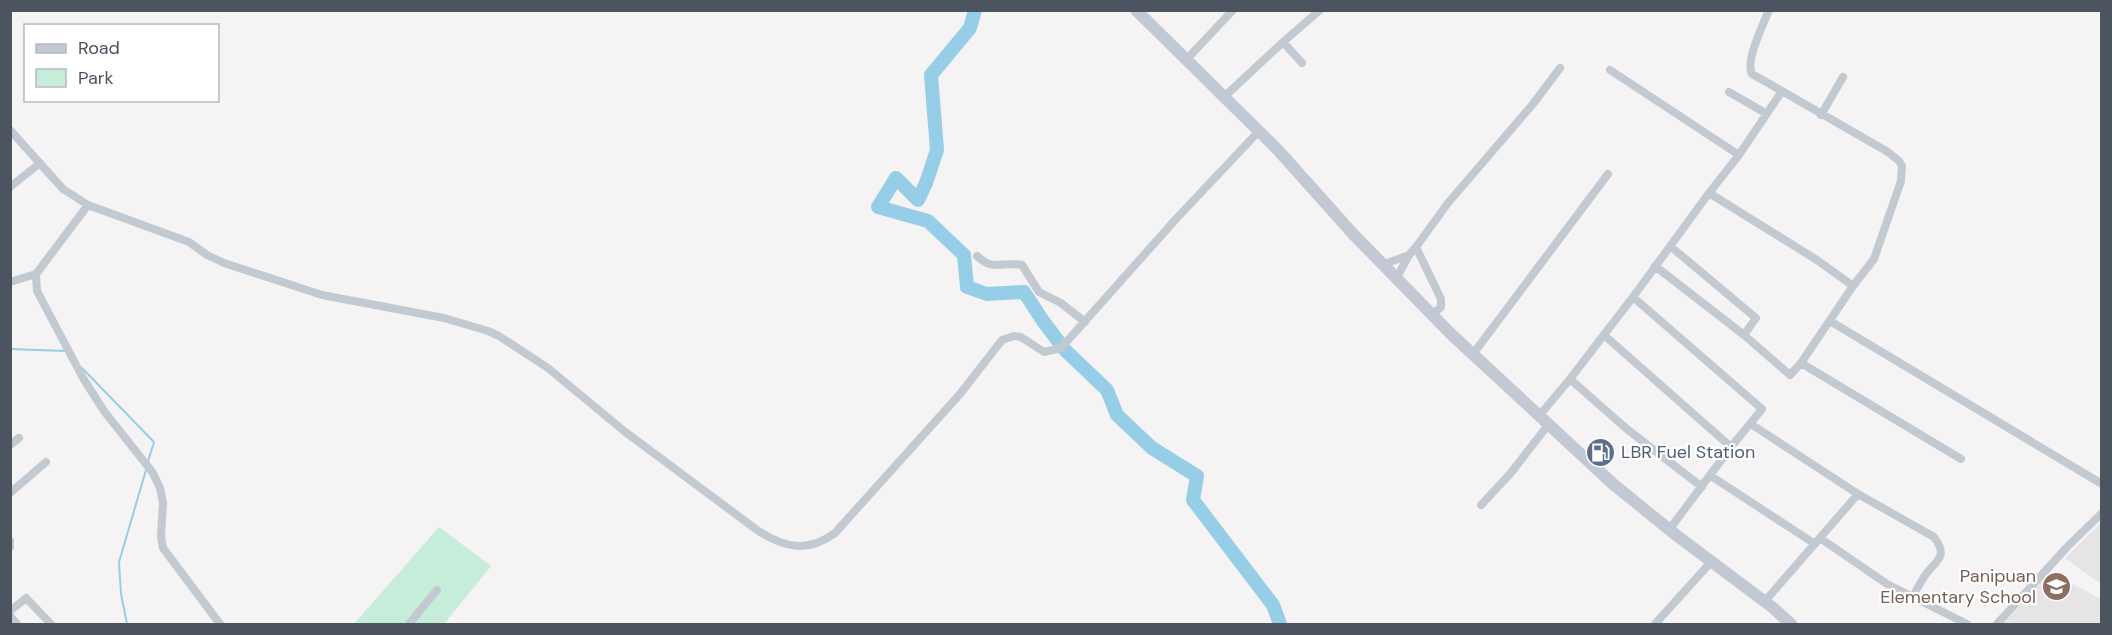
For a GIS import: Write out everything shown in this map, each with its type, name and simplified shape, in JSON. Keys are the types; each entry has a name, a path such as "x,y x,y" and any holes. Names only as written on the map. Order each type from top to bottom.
{"street":[{"path":"1136,10 1259,131 1382,265 1548,425 1612,484 1711,562 1765,601 1791,624"},
{"path":"1186,60 1233,10"},
{"path":"1224,97 1320,10"},
{"path":"1655,266 1744,335 1790,375 1801,363 1874,259 1901,181 1902,166 1888,152 1752,74 1749,69 1752,54 1769,10"},
{"path":"1283,42 1302,63"},
{"path":"1396,279 1409,255 1448,202 1484,162 1560,68"},
{"path":"1610,70 1739,155"},
{"path":"1821,115 1842,77"},
{"path":"1539,416 1633,297 1708,193 1739,155 1782,91"},
{"path":"1729,92 1767,114"},
{"path":"10,130 63,189 88,205 189,242 207,255 224,263 309,291 444,318 489,331 548,368 624,431 757,530 773,540 789,545 817,544 836,533 960,394 1002,340 1014,336 1021,337 1044,352 1061,348 1176,219 1259,131"},
{"path":"10,187 40,163"},
{"path":"1473,354 1608,174"},
{"path":"1708,193 1818,260 1853,286"},
{"path":"10,282 36,274 88,205"},
{"path":"1670,246 1756,318 1744,335"},
{"path":"1416,248 1441,299 1442,307 1432,315"},
{"path":"1382,265 1409,255"},
{"path":"977,256 991,265 1004,266 1014,263 1022,265 1039,292 1061,303 1085,322"},
{"path":"36,274 37,291 83,378 104,411 153,473 160,488 163,503 161,536 163,548 220,624"},
{"path":"1633,297 1762,409 1670,530"},
{"path":"1830,321 2102,484"},
{"path":"1604,335 1731,447"},
{"path":"1801,363 1961,459"},
{"path":"1570,379 1628,430 1702,487"},
{"path":"1751,424 1858,494 1934,537 1941,547 1940,560 1927,574 1913,596"},
{"path":"1481,505 1515,468 1548,425"},
{"path":"10,445 18,438"},
{"path":"10,493 46,462"},
{"path":"1711,476 1871,574 1967,624"},
{"path":"1765,601 1858,494"},
{"path":"1997,624 2068,546 2102,513"},
{"path":"10,542 10,547"},
{"path":"1655,624 1711,562"},
{"path":"409,624 437,590"},
{"path":"10,611 26,598 51,624"},
{"path":"10,616 17,624"}],"shaded area":[{"path":"2101,523 2101,584 2065,558"},
{"name":"Panipuan Elementary School","path":"2050,572 2101,599 2101,624 2003,624"}],"green space":[{"path":"439,527 491,566 444,624 354,624"}],"waterway":[{"path":"975,10 970,28 931,75 937,150 918,200 896,178 878,207 928,221 964,255 967,287 987,294 1024,292 1065,350 1107,390 1117,415 1152,448 1197,476 1193,500 1273,605 1280,624"},
{"path":"10,349 65,351"},
{"path":"82,368 154,442 148,461"},
{"path":"127,624 121,594 119,562 146,470"}],"place":[{"name":"LBR Fuel Station","path":"1600,452"},
{"name":"Panipuan Elementary School","path":"2057,586"}]}
